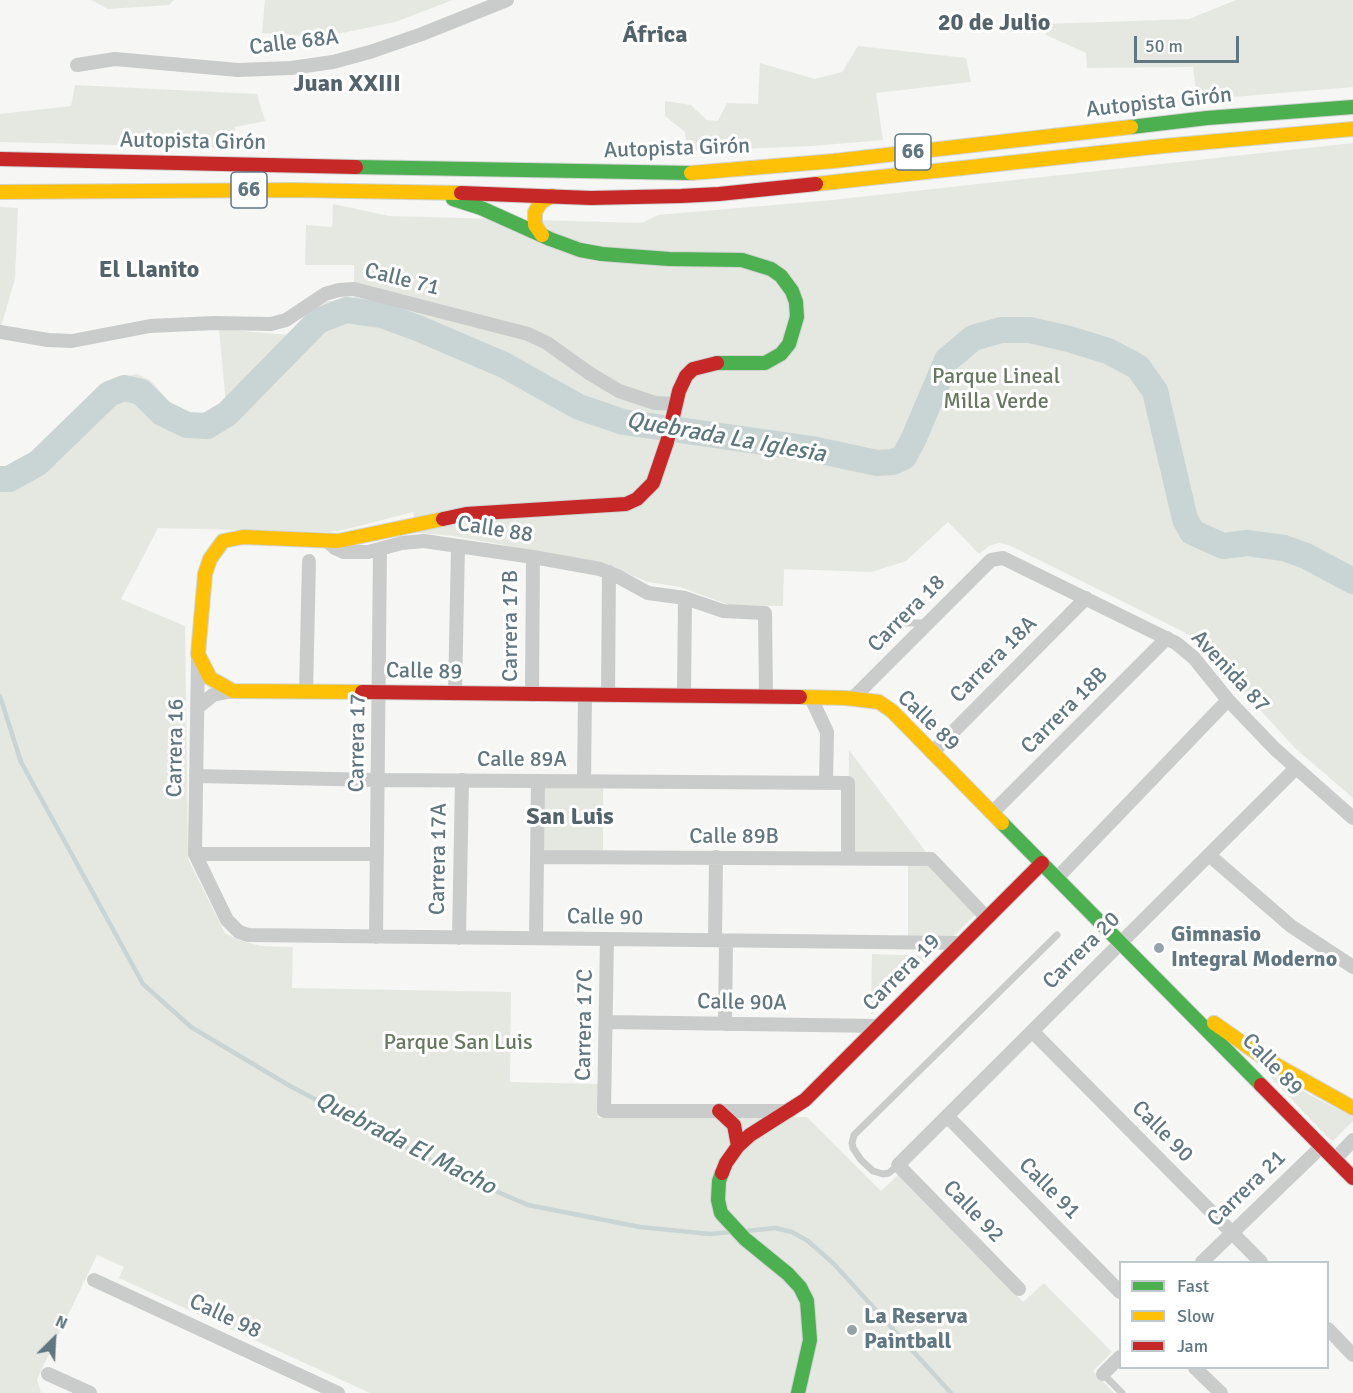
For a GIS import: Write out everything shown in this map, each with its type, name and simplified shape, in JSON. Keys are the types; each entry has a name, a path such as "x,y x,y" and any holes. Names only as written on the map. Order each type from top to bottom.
{"main road":[{"name":"Autopista Girón","path":"0,159 638,174 731,171 1207,118 1353,107"},
{"name":"Autopista Girón","path":"0,192 72,194 303,190 624,198 719,194 1163,146 1353,129"},
{"path":"471,170 519,219 542,235"},
{"path":"327,541 364,537 466,514 626,504 637,500 653,483 667,442 682,382 693,369 711,363 765,363 781,354 789,345 797,317 796,302 792,291 781,276 758,264 742,260 669,260 580,250 481,208 426,192"},
{"path":"542,235 535,225 535,212 541,202 552,196"},
{"name":"Calle 88","path":"217,547 231,538 243,537 327,541"},
{"name":"Carrera 16","path":"198,654 205,574 217,547"},
{"path":"198,654 210,678 233,691"},
{"name":"Calle 89","path":"233,691 872,700 885,706 1156,976 1353,1178"},
{"name":"Carrera 19","path":"738,1146 750,1135 805,1100 1042,863"},
{"path":"1156,976 1255,1052 1303,1082 1353,1108"},
{"path":"719,1111 734,1125 738,1146 726,1163 719,1181 718,1200 721,1213 745,1239 788,1274 800,1287 807,1301 810,1340 798,1393"}],"street":[{"name":"Calle 68A","path":"76,65 115,59 238,70 291,68 333,62 370,52 507,0"},
{"name":"Calle 71","path":"0,332 48,340 72,341 150,326 271,324 286,320 325,294 354,289 528,334 547,343 590,374 619,391 674,411"},
{"name":"Calle 88","path":"327,541 344,552 368,552 414,541 533,557 609,572 648,593 685,598 723,611 765,613 766,697"},
{"path":"456,694 458,546"},
{"name":"Carrera 17","path":"376,937 380,550"},
{"name":"Carrera 17B","path":"532,695 533,557"},
{"name":"Avenida 87","path":"991,560 1003,558 1011,560 1176,643 1194,658 1228,700 1275,749 1353,818"},
{"name":"Carrera 18","path":"853,698 991,560"},
{"path":"306,692 309,561"},
{"path":"608,695 609,572"},
{"path":"684,696 685,598"},
{"name":"Carrera 18A","path":"932,753 1086,598"},
{"name":"Carrera 18B","path":"992,813 1167,638"},
{"name":"Carrera 16","path":"198,654 195,854 227,920 233,927 248,935"},
{"name":"Calle 89","path":"197,708 213,695 233,691"},
{"path":"584,781 585,695"},
{"path":"811,698 827,732 826,783"},
{"path":"1057,878 1228,700"},
{"name":"Carrera 20","path":"898,1165 1296,768"},
{"name":"Calle 89A","path":"196,776 378,780 848,783 848,858"},
{"name":"Carrera 17A","path":"459,938 462,780"},
{"path":"536,939 538,781"},
{"path":"195,854 377,854"},
{"path":"1209,855 1291,926 1353,967"},
{"name":"Calle 89B","path":"537,857 931,859 987,918"},
{"path":"716,857 725,1024"},
{"name":"Calle 90","path":"248,935 962,944"},
{"name":"Carrera 17C","path":"608,939 604,1111 719,1111"},
{"name":"Calle 90A","path":"606,1022 879,1026"},
{"name":"Calle 90","path":"1032,1031 1259,1261"},
{"path":"719,1111 790,1111"},
{"name":"Calle 91","path":"947,1116 1119,1291"},
{"path":"1335,1159 1353,1140"},
{"name":"Carrera 21","path":"1204,1261 1322,1146"},
{"name":"Calle 92","path":"898,1165 1018,1289"},
{"name":"Calle 98","path":"94,1280 338,1393"},
{"path":"1329,1330 1353,1355"},
{"path":"1103,1374 1119,1358"},
{"path":"1197,1369 1221,1393"},
{"path":"48,1374 90,1393"}],"lane":[{"path":"898,623 928,623"},
{"path":"898,1165 889,1173 873,1171 861,1160 853,1148 855,1135 1057,935"},
{"path":"1103,1374 1122,1393"}],"green space":[{"path":"91,0 174,0 169,5 108,9"},
{"path":"265,0 453,0 395,22 323,37 262,33"},
{"path":"1236,0 1353,0 1353,87 1197,100 1193,67 1087,68 1086,53 1046,35 1045,24 1189,19"},
{"path":"858,46 966,58 971,82 876,93 883,140 812,146 687,151 685,132 665,116 665,101 691,105 707,120 718,121 727,103 758,104 760,63 815,79 842,72"},
{"path":"75,85 257,94 265,121 235,127 235,148 0,142 0,114 71,106"},
{"path":"1353,143 1353,798 1295,748 1198,642 1184,632 1009,545 999,543 989,546 979,554 948,522 906,561 872,572 784,569 783,606 729,605 680,587 648,582 619,570 564,556 454,536 417,533 413,512 329,532 158,528 121,599 185,626 188,859 225,933 238,940 261,946 293,947 292,988 511,992 510,1082 599,1084 598,1118 807,1117 881,1191 899,1174 1023,1302 1044,1283 1112,1352 1093,1371 1114,1393 370,1393 119,1278 124,1267 97,1255 37,1379 41,1393 0,1393 0,468 11,471 34,457 118,378 137,374 150,380 169,401 193,416 209,417 226,405 219,329 289,335 322,302 354,298 354,265 305,265 306,225 332,227 333,204 389,216 642,223 658,215 832,200"},
{"path":"0,207 18,208 15,279 0,330"},
{"path":"849,750 926,852 848,853"},
{"path":"540,786 603,787 603,851 539,851"},
{"path":"908,859 931,859 979,911 951,939 908,938"},
{"path":"872,954 928,956 871,1015"},
{"path":"1260,1066 1353,1117 1353,1121 1332,1142"}],"waterway":[{"name":"Quebrada La Iglesia","path":"0,479 9,479 38,463 109,394 124,388 141,392 162,413 187,425 207,426 227,414 318,321 346,310 382,315 420,329 504,365 579,407 623,422 812,449 877,463 893,462 904,457 947,360 973,338 1001,330 1030,330 1108,351 1138,367 1155,391 1185,519 1192,532 1223,546 1247,543 1284,548 1306,556 1353,581"},
{"name":"Quebrada El Macho","path":"0,696 21,762 143,984 191,1027 290,1086 463,1177 528,1205 640,1227 710,1234 732,1232"},
{"name":"Quebrada El Macho","path":"746,1231 775,1228 792,1232 808,1241 834,1264 951,1393"}],"traffic: fast":[{"path":"1131,127 1207,118 1353,107"},
{"path":"356,167 691,173"},
{"path":"453,199 481,208 580,250 669,259 742,260 771,269 781,276 792,291 796,302 797,317 789,344 781,354 765,363 717,363"},
{"path":"1002,823 1261,1085"},
{"path":"722,1173 718,1200 721,1213 745,1239 788,1274 800,1287 807,1301 810,1340 798,1393"}],"traffic: slow":[{"path":"691,173 834,161 1131,127"},
{"path":"816,184 1163,146 1353,129"},
{"path":"0,192 294,190 461,193"},
{"path":"542,235 535,225 535,212 541,202 552,196"},
{"path":"362,692 233,691 210,678 198,654 205,574 210,559 223,541 243,537 338,541 443,519"},
{"path":"800,697 846,698 879,702 892,711 1002,823"},
{"path":"1214,1023 1264,1058 1353,1108"}],"traffic: jam":[{"path":"0,159 356,167"},
{"path":"461,193 591,198 681,196 816,184"},
{"path":"443,519 466,514 626,504 637,499 653,483 667,442 679,391 686,376 693,369 717,363"},
{"path":"362,692 800,697"},
{"path":"722,1173 738,1146 750,1135 805,1100 1042,863"},
{"path":"1261,1085 1353,1178"},
{"path":"719,1111 734,1125 738,1146"}],"place":[{"name":"Gimnasio Integral Moderno","path":"1159,948"},
{"name":"La Reserva Paintball","path":"852,1330"}],"district":[{"name":"20 de Julio","path":"994,24"},
{"name":"África","path":"655,36"},
{"name":"Juan XXIII","path":"347,85"},
{"name":"El Llanito","path":"149,271"},
{"name":"San Luis","path":"570,818"}],"park label":[{"name":"Parque Lineal Milla Verde","path":"996,390"},
{"name":"Parque San Luis","path":"458,1043"}]}
